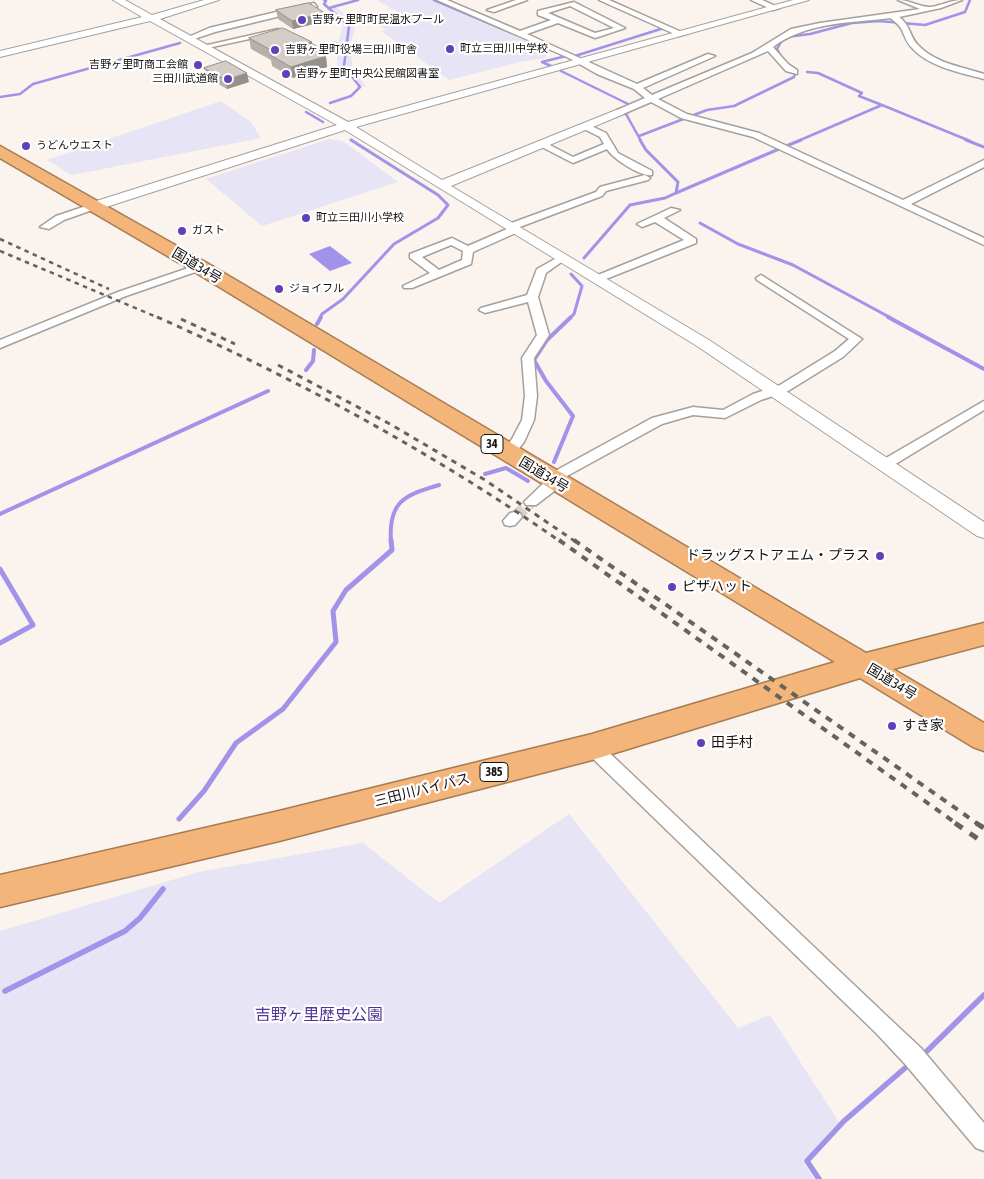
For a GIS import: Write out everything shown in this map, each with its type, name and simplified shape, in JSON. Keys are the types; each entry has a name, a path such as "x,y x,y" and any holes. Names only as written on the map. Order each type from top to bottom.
{"highway":[{"name":"国道34号","path":"0,151 200,267 984,738"},
{"name":"三田川バイパス","path":"0,891 279,826 592,747 864,665 984,634"}],"street":[{"path":"118,0 346,126 512,229 597,278 776,391 984,531"},
{"path":"0,54 152,18 214,0"},
{"path":"440,0 637,87 650,99 687,117 756,136 984,242"},
{"path":"491,10 523,0"},
{"path":"604,0 682,34"},
{"path":"755,0 776,8"},
{"path":"45,227 60,218 95,206 346,126 804,0"},
{"path":"902,0 927,10"},
{"path":"441,185 620,112 769,48 783,35 799,29 927,10 958,0"},
{"path":"519,34 558,20 595,36 621,28 571,4 542,13 558,20"},
{"path":"188,39 212,30 314,5"},
{"path":"893,16 905,24 914,46 919,50 932,58 984,77"},
{"path":"203,46 278,31 316,50 335,45"},
{"path":"769,48 773,50 779,61 794,72"},
{"path":"637,87 711,56"},
{"path":"468,250 512,229 599,194 603,188 647,176 615,155 604,135 585,126"},
{"path":"541,144 572,160 609,145"},
{"path":"903,204 984,163"},
{"path":"642,224 675,210"},
{"path":"597,278 692,241 656,218"},
{"path":"438,274 414,256 452,242 468,250"},
{"path":"408,286 467,262 468,250"},
{"path":"508,453 525,430 533,402 528,358 543,335 532,297 542,271 562,258"},
{"path":"0,344 122,294 200,267"},
{"path":"531,502 548,489 562,472 657,421 693,411 725,414 776,391 839,354 856,339 761,278"},
{"path":"485,310 532,297"},
{"path":"884,465 984,405"},
{"path":"592,747 883,1026 982,1132"}],"green space":[{"path":"377,0 434,0 548,51 545,58 524,61 449,80 381,31 386,30 376,23 405,16"},
{"path":"336,7 356,25 351,42 352,69 366,86 361,87 357,79 349,79 337,68 337,47 343,26 326,9"},
{"path":"221,101 251,122 261,138 72,175 47,160"},
{"path":"329,139 343,141 398,182 262,226 206,179"},
{"name":"吉野ヶ里歴史公園","path":"569,814 738,1028 770,1015 839,1122 803,1162 814,1179 0,1179 0,931 199,872 363,843 439,903"}],"shaded area":[{"path":"330,246 352,263 330,271 309,254"}],"building":[{"path":"309,3 325,13 292,21 276,10"},
{"path":"283,28 312,42 304,44 326,56 291,67 270,55 276,53 249,38"},
{"path":"226,61 247,73 226,80 204,68"}],"waterway":[{"path":"324,0 326,1 324,4 349,26 344,66 360,87 351,96 330,103"},
{"path":"329,8 358,0"},
{"path":"434,0 512,33"},
{"path":"609,0 659,23"},
{"path":"783,60 777,49 782,40 787,37 810,34 852,23 879,21 925,25 965,12 970,0"},
{"path":"575,56 667,27"},
{"path":"0,97 20,94 33,84 180,43"},
{"path":"551,66 542,62 566,56"},
{"path":"639,136 707,110 734,106 794,77 796,70 794,69"},
{"path":"561,71 628,104"},
{"path":"807,72 818,73 862,93 859,96 882,105"},
{"path":"798,141 882,105"},
{"path":"882,105 970,141"},
{"path":"632,109 626,114 641,141"},
{"path":"306,112 323,122"},
{"path":"320,318 322,314 343,299 394,244 438,218 448,205 438,195 351,140 353,141"},
{"path":"640,140 646,150 678,182 676,193"},
{"path":"786,146 801,140"},
{"path":"966,140 984,147"},
{"path":"676,193 779,149"},
{"path":"584,258 630,205 665,198 676,193"},
{"path":"700,223 738,244 793,265 891,318"},
{"path":"571,274 582,286 574,314 571,317"},
{"path":"317,324 321,317"},
{"path":"554,462 573,416 546,381 534,360 547,340 571,317"},
{"path":"888,317 984,369"},
{"path":"306,370 313,361 314,350"},
{"path":"0,514 268,391"},
{"path":"485,474 506,468 528,481"},
{"path":"391,540 392,517 401,502 417,492 439,485"},
{"path":"179,819 204,791 236,743 283,709 336,642 333,611 346,590 392,550 391,540"},
{"path":"0,569 33,625 0,643"},
{"path":"5,991 125,931 140,918 163,889"},
{"path":"927,1051 984,995"},
{"path":"819,1179 807,1161 844,1121 905,1068"}],"tunnel":[{"path":"515,517 531,502"}],"railway":[{"path":"0,239 109,289"},
{"path":"0,251 159,318"},
{"path":"157,317 313,392 415,448 561,542"},
{"path":"181,319 235,344"},
{"path":"278,365 390,424 485,480 576,542"},
{"path":"559,540 957,824"},
{"path":"574,540 978,824"},
{"path":"955,823 984,843"},
{"path":"976,823 984,828"}],"place":[{"name":"吉野ヶ里町町民温水プール","path":"302,20"},
{"name":"町立三田川中学校","path":"450,49"},
{"name":"吉野ヶ里町役場三田川町舎","path":"275,50"},
{"name":"吉野ヶ里町商工会館","path":"198,65"},
{"name":"吉野ヶ里町中央公民館図書室","path":"286,74"},
{"name":"三田川武道館","path":"228,79"},
{"name":"うどんウエスト","path":"26,146"},
{"name":"町立三田川小学校","path":"306,218"},
{"name":"ガスト","path":"182,231"},
{"name":"ジョイフル","path":"279,289"},
{"name":"ドラッグストア エム・プラス","path":"880,556"},
{"name":"ピザハット","path":"672,587"},
{"name":"すき家","path":"892,726"},
{"name":"田手村","path":"701,743"}]}
